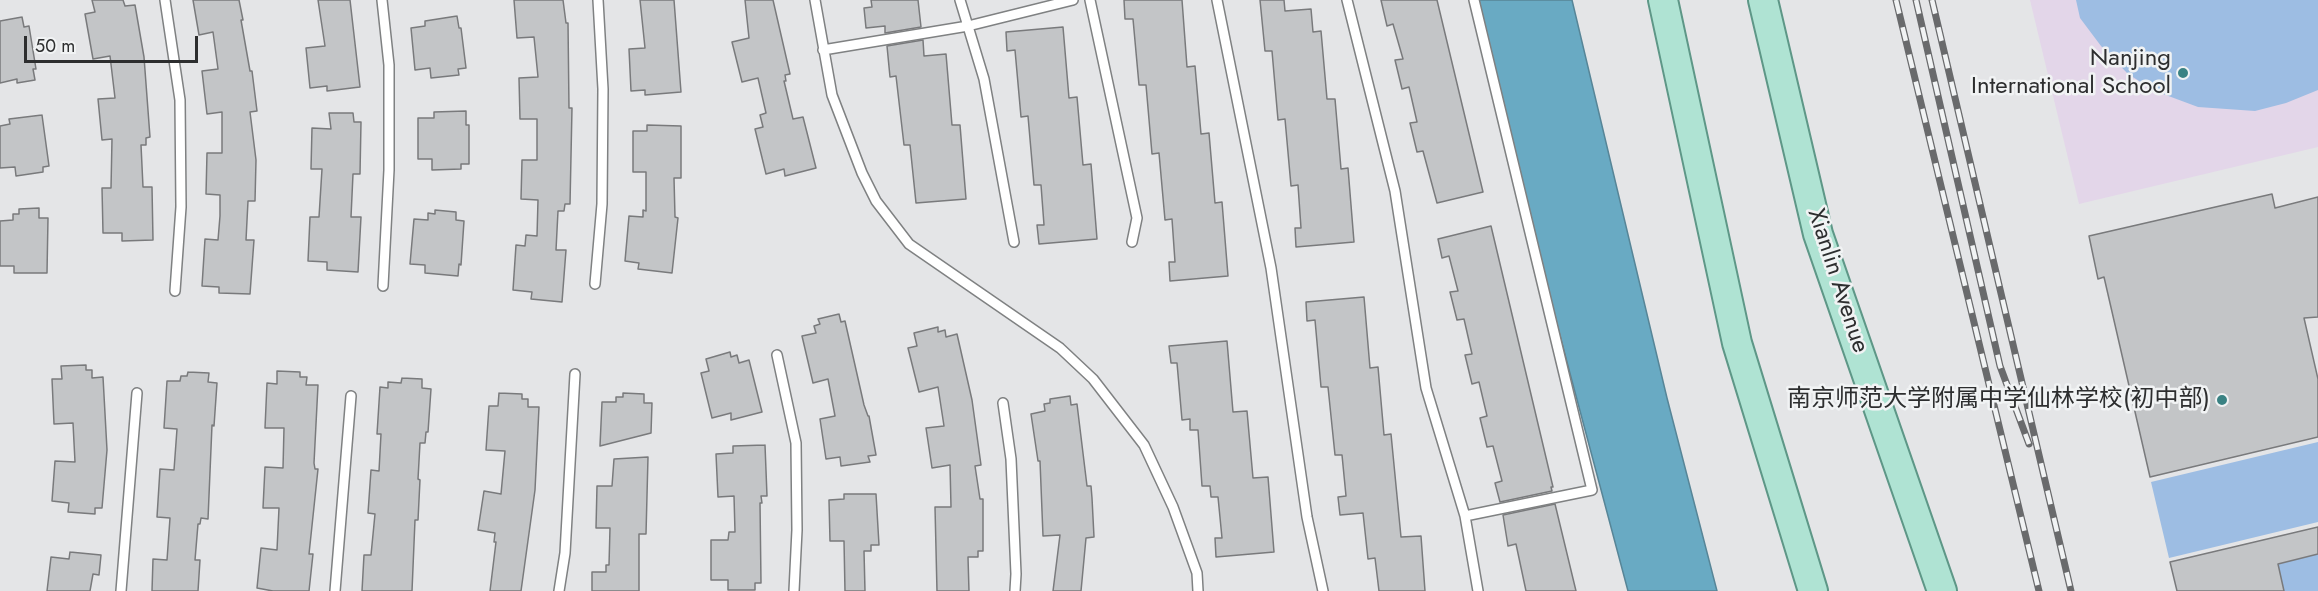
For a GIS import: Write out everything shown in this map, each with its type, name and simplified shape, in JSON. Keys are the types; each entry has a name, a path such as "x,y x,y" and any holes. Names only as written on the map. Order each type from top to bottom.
{"main road":[{"path":"1663,0 1737,343 1813,591"},
{"name":"Xianlin Avenue","path":"1763,0 1818,234 1942,591"}],"lane":[{"path":"165,0 180,100 181,207 175,291"},
{"path":"382,0 389,65 389,170 383,286"},
{"path":"595,284 602,193 603,89 598,0"},
{"path":"816,0 832,95 862,174 891,223 909,244 1060,348 1093,380 1144,446 1173,507 1197,573 1198,591"},
{"path":"960,0 984,79 1014,242"},
{"path":"823,50 968,26 1072,0"},
{"path":"1090,0 1137,218 1132,242"},
{"path":"1217,0 1271,268 1307,517 1323,591"},
{"path":"1347,0 1395,190 1426,388 1465,516 1478,591"},
{"path":"1465,516 1592,490 1473,0"},
{"path":"777,356 796,443 797,530 794,591"},
{"path":"559,591 565,553 575,374"},
{"path":"121,591 137,393"},
{"path":"335,591 351,396"},
{"path":"1003,403 1011,459 1015,591"}],"shaded area":[{"path":"1479,0 1572,0 1667,398 1717,591 1628,591 1515,167"},
{"name":"Nanjing International School","path":"2030,0 2318,0 2318,147 2079,204"},
{"path":"2076,0 2318,0 2318,90 2286,103 2255,111 2198,107 2155,91 2128,74 2101,46 2080,18"},
{"path":"2318,442 2318,522 2169,558 2151,482"},
{"path":"2318,554 2318,591 2284,591 2278,564"}],"building":[{"path":"92,0 123,0 125,6 135,5 144,57 150,137 146,138 146,145 141,145 143,187 152,187 153,240 122,241 122,233 103,233 102,188 111,188 112,139 102,140 98,99 115,98 110,56 93,59 85,14 95,12"},
{"path":"193,0 239,0 243,20 241,20 250,71 252,71 257,111 250,112 256,160 255,201 248,201 246,240 254,240 250,294 219,293 219,287 202,286 205,239 218,240 220,195 206,194 207,153 222,153 222,112 207,114 202,71 218,69 213,32 199,35"},
{"path":"318,0 350,0 360,87 327,91 327,86 310,88 306,48 325,46"},
{"path":"514,0 563,0 566,23 568,23 569,108 572,108 570,204 565,204 564,211 558,211 556,250 566,250 562,302 531,299 532,292 513,290 516,245 525,246 526,235 537,236 538,200 521,199 522,160 537,160 537,119 520,119 519,78 538,77 534,37 517,38"},
{"path":"640,0 674,0 681,92 645,95 645,90 631,91 629,49 645,48"},
{"path":"745,0 773,0 790,74 785,75 786,81 784,81 793,119 803,117 816,168 785,176 784,169 766,174 755,129 763,127 760,115 766,113 758,78 742,82 732,42 749,38"},
{"path":"871,0 918,0 921,27 885,33 885,26 866,28 864,8 872,7"},
{"path":"1124,0 1182,0 1187,67 1195,66 1201,134 1209,133 1215,203 1222,202 1228,276 1170,281 1169,262 1175,262 1172,219 1165,220 1159,153 1152,154 1146,85 1139,85 1133,19 1125,19"},
{"path":"1260,0 1284,0 1285,11 1311,9 1313,32 1321,31 1327,99 1335,99 1341,169 1348,168 1354,242 1296,247 1295,228 1301,228 1298,185 1291,186 1285,119 1278,120 1272,51 1265,51"},
{"path":"1381,0 1437,0 1483,192 1437,203 1423,151 1417,152 1410,123 1417,122 1409,87 1402,89 1395,60 1403,59 1393,24 1387,26"},
{"path":"457,16 459,28 461,28 466,68 458,69 459,75 431,78 430,68 415,70 411,28 425,26 425,21"},
{"path":"22,17 24,27 29,26 36,69 33,69 35,80 17,83 17,79 0,83 0,21"},
{"path":"1063,27 1069,98 1077,97 1083,165 1091,164 1097,239 1039,244 1037,225 1044,225 1041,185 1034,185 1028,116 1021,117 1015,50 1007,51 1006,32"},
{"path":"923,40 924,56 946,54 952,125 960,125 966,199 916,203 910,145 904,145 896,76 890,77 887,46"},
{"path":"466,111 466,125 469,125 469,164 461,164 461,169 432,170 432,159 418,159 418,118 434,118 434,112"},
{"path":"329,113 353,113 354,122 361,122 360,174 353,174 351,217 361,217 358,272 327,270 327,262 308,261 310,217 319,217 322,169 311,169 312,128 331,129"},
{"path":"42,115 49,166 43,167 43,172 16,176 15,167 0,168 0,126 10,124 9,119"},
{"path":"647,125 681,126 681,178 674,178 675,217 678,218 672,273 638,269 639,263 625,261 629,216 643,217 643,210 646,211 646,172 633,172 633,131 647,131"},
{"name":"南京师范大学附属中学仙林学校(初中部)","path":"2272,194 2275,208 2318,197 2318,317 2304,318 2318,379 2318,437 2150,477 2104,277 2098,279 2089,236"},
{"path":"39,208 39,218 48,218 47,273 14,273 14,266 0,266 0,221 13,220 13,214 19,214 19,209"},
{"path":"435,210 456,212 456,220 464,221 458,276 425,273 425,265 410,264 414,219 428,220 428,213 435,214"},
{"path":"1491,226 1553,487 1551,487 1552,491 1500,502 1495,483 1502,481 1493,446 1487,447 1480,418 1487,416 1479,382 1472,384 1465,355 1472,354 1464,319 1457,320 1450,292 1458,291 1449,256 1442,258 1438,239"},
{"path":"1364,297 1370,368 1378,367 1384,435 1391,434 1401,537 1421,536 1425,591 1379,591 1375,558 1368,559 1363,513 1340,515 1338,497 1346,496 1342,455 1335,455 1328,387 1321,387 1315,320 1307,321 1306,302"},
{"path":"839,314 841,322 845,321 864,405 869,416 876,455 868,456 870,462 841,466 840,457 826,459 820,419 835,416 828,379 813,383 802,336 816,333 814,326 820,324 818,319"},
{"path":"938,327 938,332 945,330 946,337 957,334 972,400 981,465 975,466 980,499 983,499 983,551 978,551 978,557 968,557 969,591 937,591 935,507 951,507 950,465 932,468 926,428 944,426 938,387 919,392 908,348 917,346 914,333"},
{"path":"1227,341 1233,412 1247,411 1253,478 1268,477 1274,552 1216,557 1215,538 1222,538 1218,497 1211,497 1210,486 1202,486 1198,430 1190,430 1190,419 1182,420 1177,363 1171,363 1169,346"},
{"path":"730,352 731,357 737,355 739,363 749,360 762,412 731,420 731,413 712,418 701,373 709,371 706,359"},
{"path":"86,365 86,370 92,370 92,378 103,377 107,450 102,508 95,508 95,514 68,512 69,503 52,501 55,461 75,462 73,423 54,424 52,379 62,379 61,366"},
{"path":"277,371 300,372 300,377 307,377 306,385 318,385 314,463 315,469 318,469 309,554 313,554 309,591 273,591 257,588 261,548 277,550 279,508 263,508 265,467 283,468 284,428 265,428 267,383 277,384"},
{"path":"188,372 209,373 208,382 217,383 214,426 212,425 208,519 201,518 198,524 195,560 200,560 198,591 152,591 153,559 167,560 170,518 157,517 160,469 174,470 177,429 164,428 167,381 180,381 181,376 187,376"},
{"path":"402,378 422,379 422,388 431,389 428,432 426,432 425,443 420,443 418,520 415,520 412,591 362,591 364,555 371,555 375,514 368,513 371,470 379,471 381,434 377,434 380,387 388,388 388,382 401,383"},
{"path":"499,393 522,394 522,399 528,399 528,407 539,407 535,490 521,591 490,591 495,533 478,530 484,491 501,494 505,451 486,450 489,406 498,406"},
{"path":"623,393 644,394 644,403 652,403 651,433 600,446 602,402 616,402 616,397 623,397"},
{"path":"1070,396 1071,405 1077,404 1087,486 1091,486 1094,537 1086,538 1081,591 1053,591 1060,535 1043,536 1040,461 1038,461 1031,414 1045,411 1044,404 1050,403 1050,399"},
{"path":"765,445 767,496 761,496 762,503 760,503 761,583 755,583 755,590 728,590 728,580 711,580 711,540 728,540 729,532 735,532 734,496 718,497 716,454 733,453 733,446"},
{"path":"648,457 646,534 639,534 639,591 592,591 592,572 606,572 606,565 609,565 610,528 596,528 597,486 612,486 614,459"},
{"path":"844,494 876,494 879,545 871,545 871,551 864,551 865,591 845,591 844,541 830,541 829,500 844,499"},
{"path":"1555,504 1576,591 1526,591 1516,544 1508,546 1503,515"},
{"path":"2318,527 2318,554 2278,564 2284,591 2177,591 2170,562"},
{"path":"70,552 101,555 99,575 93,574 90,591 47,591 51,557 69,559"}],"railway":[{"path":"1896,0 2039,591"},
{"path":"1916,0 2000,366 2029,444"},
{"path":"1932,0 2071,591"}],"place":[{"name":"Nanjing International School","path":"2183,73"},
{"name":"南京师范大学附属中学仙林学校(初中部)","path":"2222,400"}]}
